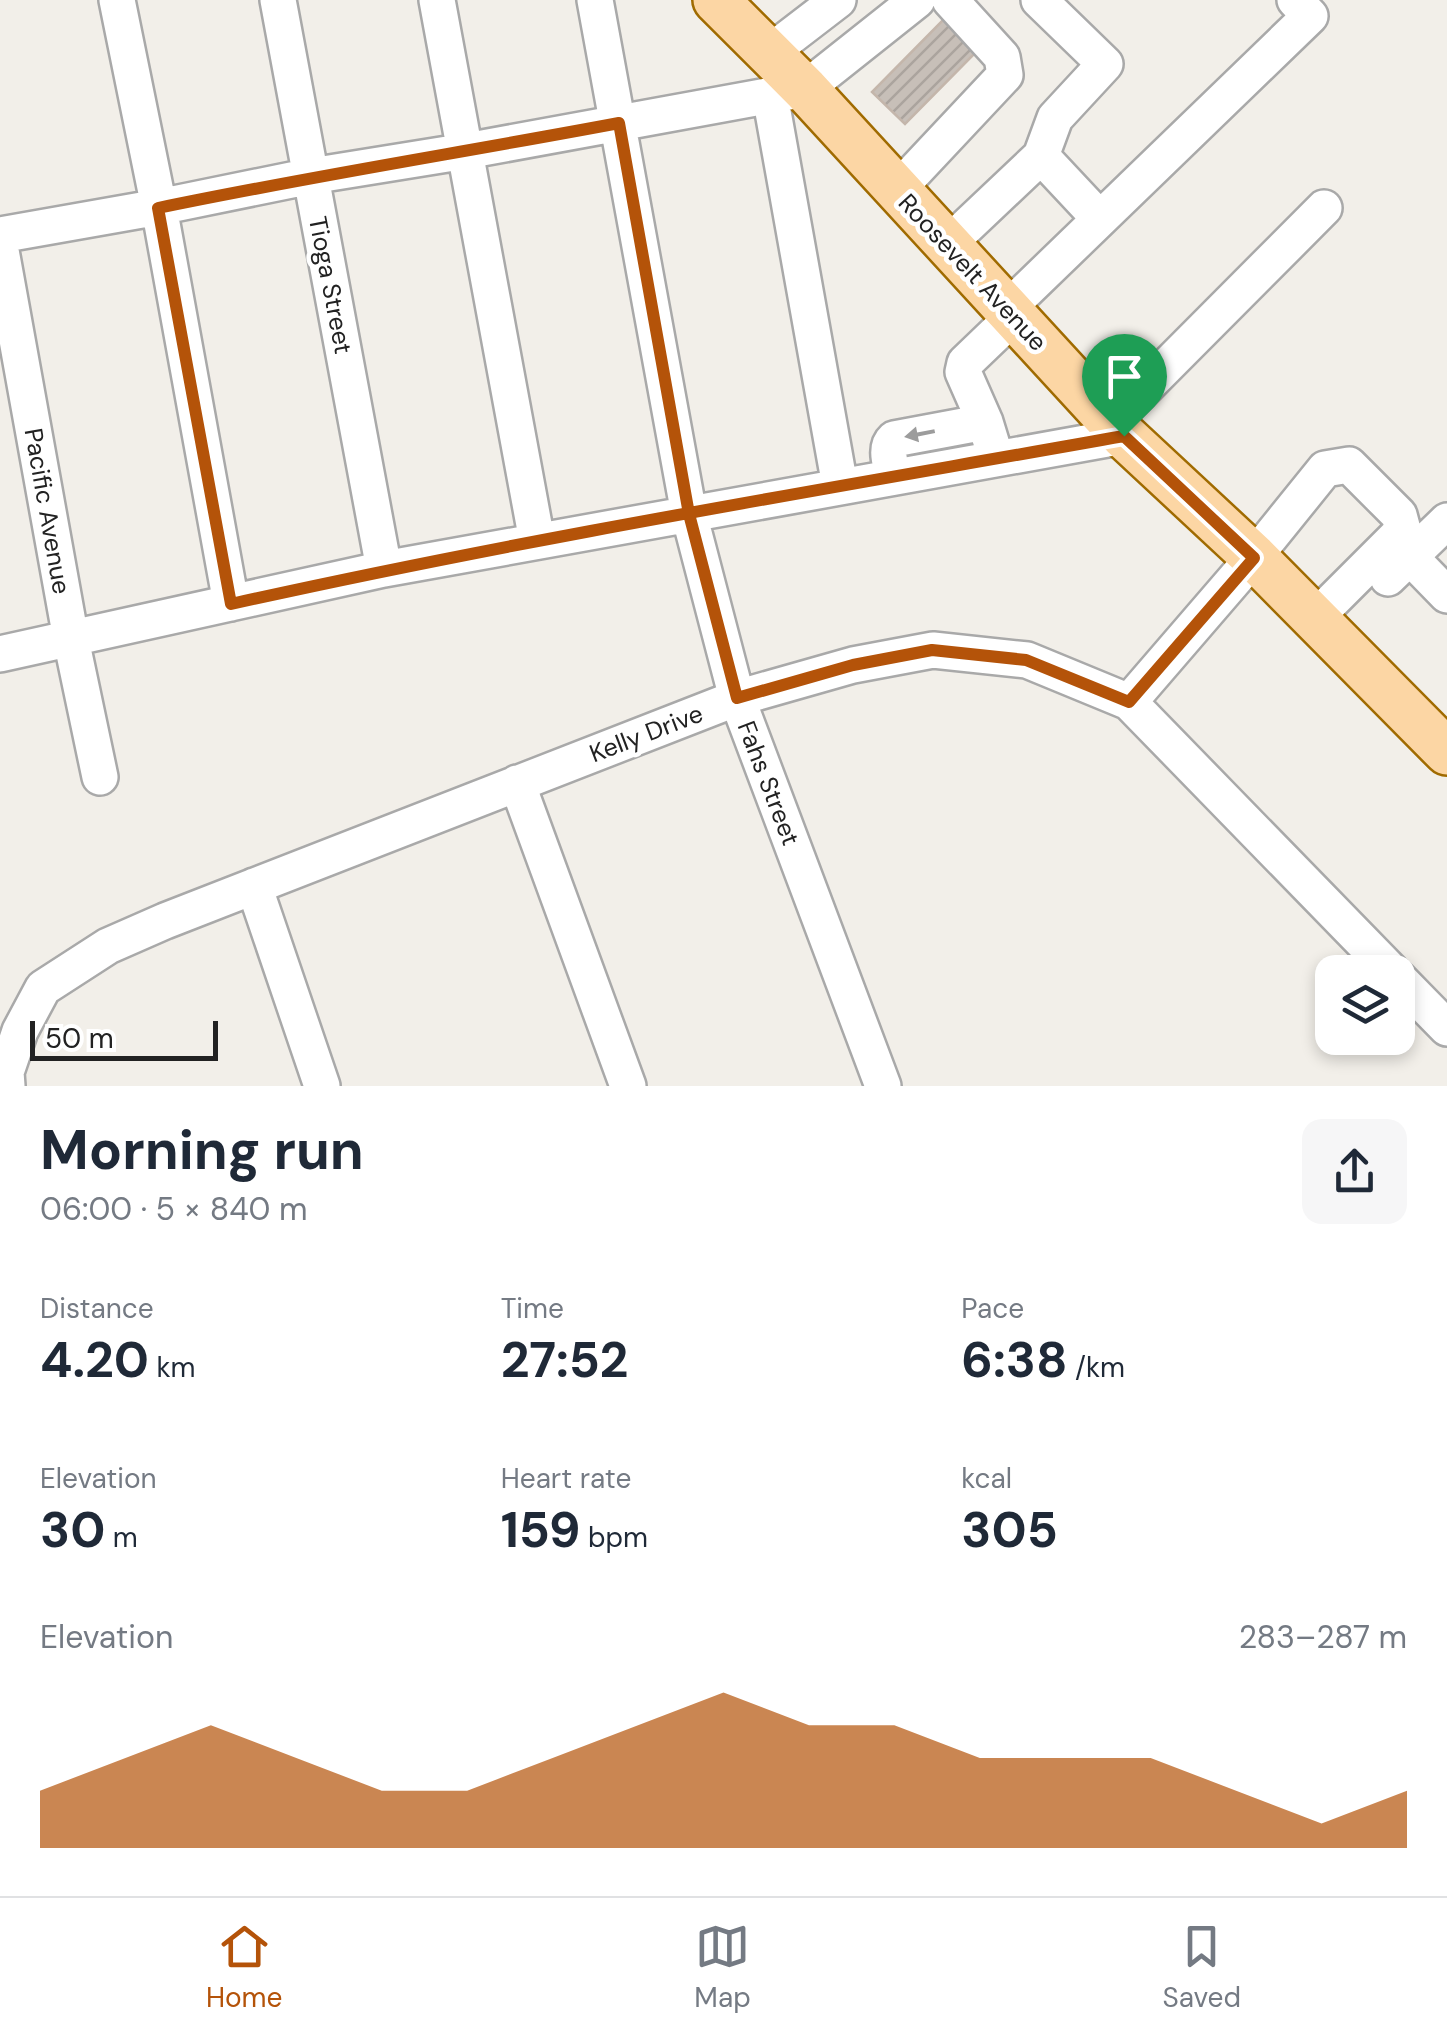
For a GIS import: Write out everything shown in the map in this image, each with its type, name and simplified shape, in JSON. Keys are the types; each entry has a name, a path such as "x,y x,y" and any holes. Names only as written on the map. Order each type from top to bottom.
{"main road":[{"name":"Roosevelt Avenue","path":"723,3 781,79 898,190 1118,429 1254,558 1447,752"}],"street":[{"path":"117,0 231,604"},
{"name":"Tioga Street","path":"278,0 384,569"},
{"path":"437,0 536,542"},
{"name":"Fahs Street","path":"595,0 689,514 737,698 883,1086"},
{"path":"838,0 781,79 840,486"},
{"path":"0,235 619,123 781,79 917,0"},
{"path":"898,190 1005,75 1002,57 950,0"},
{"path":"948,244 1041,156 1055,118 1105,64 1039,0"},
{"path":"996,458 963,372 966,363 1100,219 1311,5"},
{"path":"1041,156 1100,219"},
{"path":"0,654 384,569 996,458 1118,429 1324,208"},
{"name":"Pacific Avenue","path":"0,245 100,777"},
{"path":"894,477 888,449 894,439 985,422"},
{"path":"1129,702 1325,469 1349,465 1399,515 1403,530 1322,626"},
{"path":"1322,626 1410,557 1447,522"},
{"path":"1410,557 1447,595"},
{"name":"Kelly Drive","path":"4,1076 20,1031 43,988 108,946 737,698 853,665 932,650 1026,660 1129,702 1376,955"},
{"path":"517,783 628,1086"},
{"path":"254,886 322,1086"},
{"name":"Kelly Drive","path":"1415,995 1447,1028"}],"building":[{"path":"946,17 979,49 905,124 872,92"}],"route":[{"path":"1124,436 840,486 689,514 460,556 384,569 231,604 158,208 311,176 619,123 689,514 737,698 853,665 932,650 1026,660 1129,702 1254,558 1124,436"}]}
